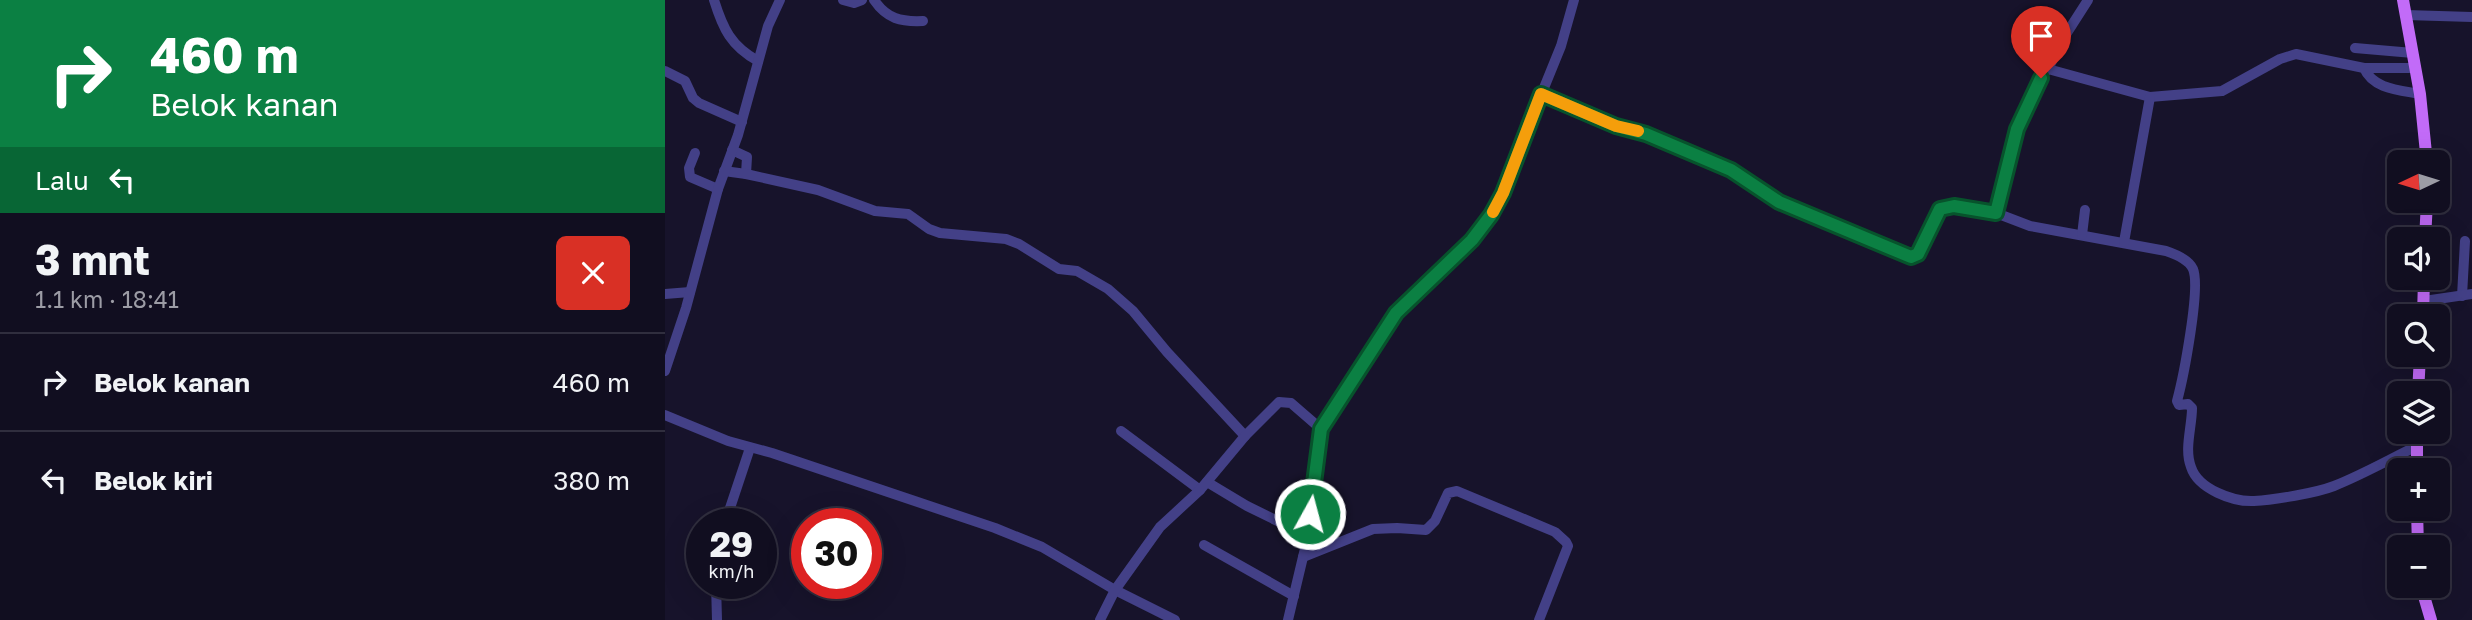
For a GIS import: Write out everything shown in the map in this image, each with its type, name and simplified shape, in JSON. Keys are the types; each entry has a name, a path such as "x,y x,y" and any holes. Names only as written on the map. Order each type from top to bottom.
{"main road":[{"path":"2403,0 2420,94 2426,150"},
{"path":"2424,290 2424,302"},
{"path":"2417,446 2417,458"},
{"path":"2425,598 2431,620"}],"street":[{"path":"714,0 738,48 758,61"},
{"path":"665,371 718,189 742,122 771,18 780,0"},
{"path":"842,0 856,3 862,0"},
{"path":"874,0 886,15 911,22 923,21"},
{"path":"1288,620 1308,536 1321,429 1396,313 1472,240 1491,215 1503,193 1561,47 1574,0"},
{"path":"1996,213 2017,129 2041,78 2088,0"},
{"path":"2406,15 2472,17"},
{"path":"2355,48 2413,53"},
{"path":"2048,69 2150,97 2222,91 2280,59 2296,54 2364,68 2416,68"},
{"path":"2364,68 2375,83 2420,94"},
{"path":"665,71 685,81 693,98 699,103 742,122"},
{"path":"1541,94 1731,170 1779,202 1907,257 1918,254 1940,209 1954,206 1996,213 2030,226 2174,254 2194,271 2195,290 2184,373 2177,401 2179,405 2188,404 2192,408 2188,454 2191,469 2205,485 2227,495 2254,501 2332,487 2417,446"},
{"path":"2124,243 2150,97"},
{"path":"732,150 747,157 745,174"},
{"path":"695,153 689,168 690,177 718,189"},
{"path":"725,171 833,194 875,211 908,214 929,229 940,233 1012,241 1059,269 1077,271 1108,289 1133,311 1245,436"},
{"path":"2082,234 2085,210"},
{"path":"2424,302 2467,295 2465,240"},
{"path":"665,294 690,292"},
{"path":"1100,620 1115,590 1160,527 1203,486 1245,436 1279,402 1291,403 1321,429"},
{"path":"665,415 750,448 995,528 1053,553 1115,590 1175,620"},
{"path":"1121,431 1203,486 1308,536"},
{"path":"730,508 750,448"},
{"path":"1303,557 1373,529 1426,530 1435,521 1448,493 1457,491 1555,532 1566,542 1568,547 1539,620"},
{"path":"1204,545 1294,596"},
{"path":"716,599 717,620"}],"slow traffic":[{"path":"1493,212 1503,193 1541,94 1616,126 1638,131"}],"route":[{"path":"1310,514 1321,429 1396,313 1472,240 1491,215 1503,193 1541,94 1731,170 1759,190 1795,210 1911,257 1918,254 1940,209 1954,206 1996,213 2014,138 2041,78"}]}
